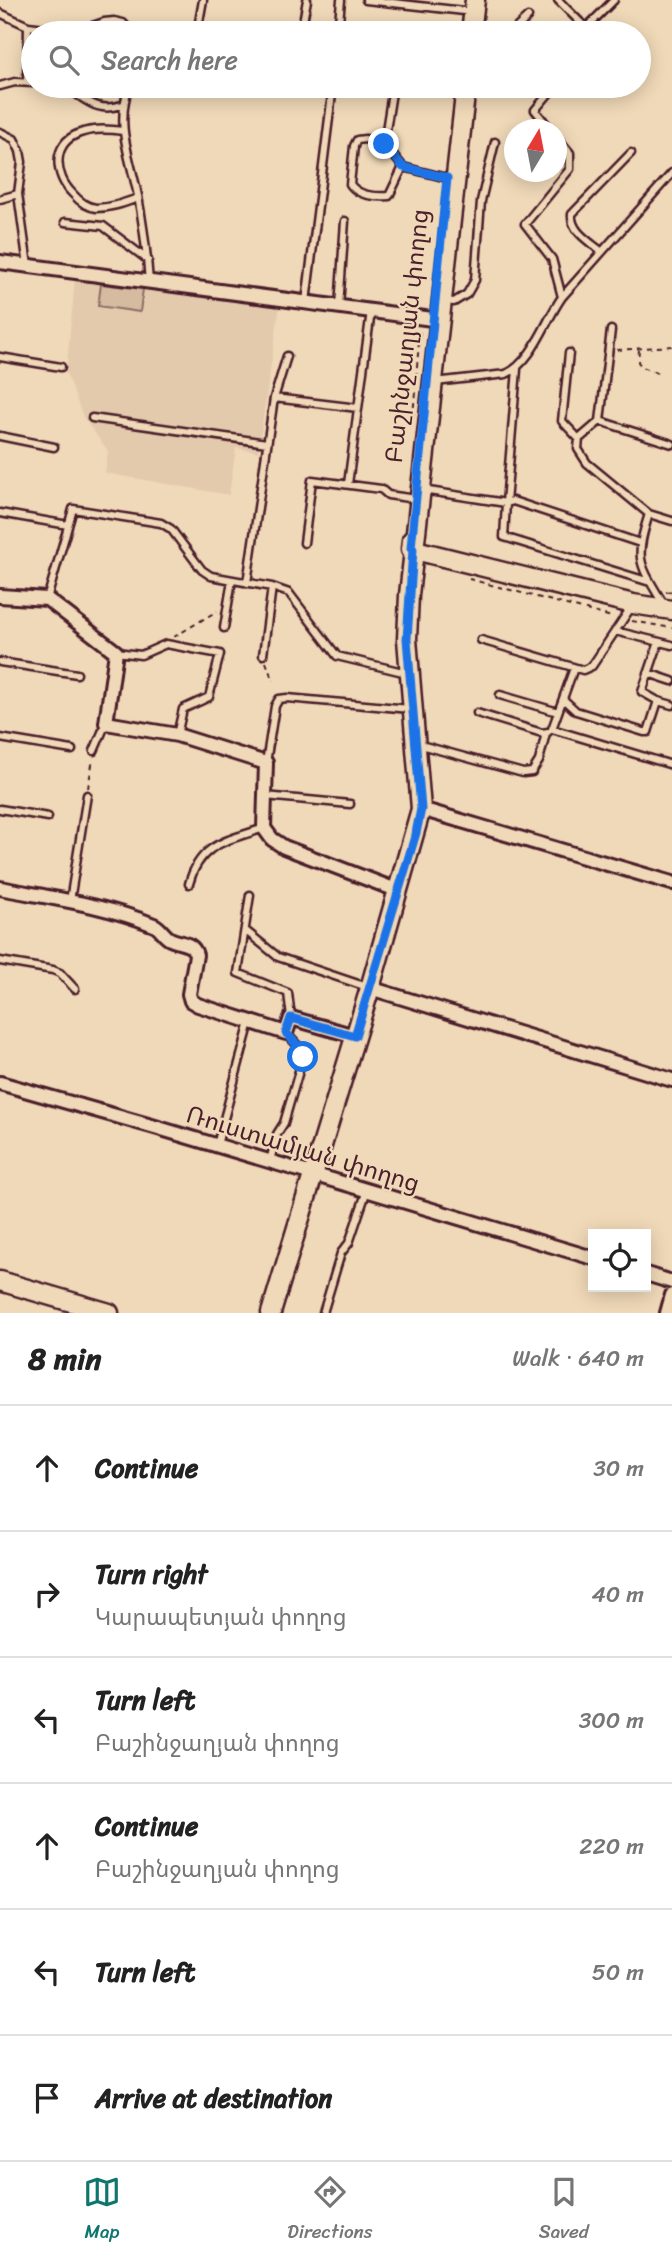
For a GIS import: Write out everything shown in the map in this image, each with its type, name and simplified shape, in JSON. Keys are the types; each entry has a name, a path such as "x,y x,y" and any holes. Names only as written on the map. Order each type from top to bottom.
{"main road":[{"name":"Բաշինջաղյան փողոց","path":"418,494 433,382 447,178 456,98"},
{"name":"Բաշինջաղյան փողոց","path":"271,1313 399,891 421,809 407,639 412,548 465,98"},
{"path":"412,548 631,609 670,608"},
{"path":"0,1281 109,1313"}],"street":[{"path":"0,262 437,319"},
{"path":"0,596 47,599 116,652 106,723 177,735 266,763 264,828 272,839 284,847 399,891"},
{"path":"421,809 672,883"},
{"path":"0,888 71,901 155,926 171,940 190,946 196,955 189,994 191,1001 198,1005 286,1033 291,1018 355,1036"},
{"path":"370,988 672,1080"},
{"name":"Ռուստամյան փողոց","path":"0,1083 588,1256"},
{"path":"651,1276 672,1282"},
{"path":"667,1313 672,1295"}],"lane":[{"path":"199,21 203,0"},
{"path":"303,21 307,0"},
{"path":"339,21 341,0"},
{"path":"366,0 468,4"},
{"path":"558,0 577,21"},
{"path":"595,21 614,0"},
{"path":"0,13 21,23"},
{"path":"524,21 528,17"},
{"path":"0,86 21,82"},
{"path":"80,98 91,105 122,105"},
{"path":"125,98 122,105 123,131 138,198 149,282"},
{"path":"306,302 332,98"},
{"path":"384,144 391,98"},
{"path":"542,119 535,110 545,98"},
{"path":"123,131 110,129 78,133 67,140 59,153 57,168 69,191 89,206 117,206 138,198"},
{"path":"0,132 14,139 20,152 22,162 18,194 29,266"},
{"path":"403,167 390,197 359,193 350,184 354,146 357,140 365,139 384,144 403,167 447,178"},
{"path":"442,301 454,302 467,294 475,280 481,201 495,142"},
{"path":"567,149 570,153 570,169 567,173"},
{"path":"602,252 574,228 572,214 631,153"},
{"path":"433,382 506,374 517,369 526,359 549,315 562,297 672,173"},
{"path":"559,182 525,224 552,259 562,297"},
{"path":"0,199 18,194"},
{"path":"339,307 345,221"},
{"path":"65,222 103,226 148,260"},
{"path":"348,484 371,311"},
{"path":"611,330 600,421 579,439 578,449 587,463 649,514 672,521"},
{"path":"569,353 562,422 579,439"},
{"path":"247,583 274,398 287,356"},
{"path":"0,357 61,367"},
{"path":"517,369 504,537 650,582"},
{"path":"274,398 358,408"},
{"path":"92,418 267,443"},
{"path":"600,421 672,444"},
{"path":"0,436 54,447"},
{"path":"304,543 312,480 381,489 388,495 418,494 506,503 513,501 640,543"},
{"path":"47,599 73,509 161,523 171,529 202,570 211,576 272,587 289,593 337,656 409,673"},
{"path":"0,513 68,525"},
{"path":"649,514 640,543 639,557 650,582 670,608"},
{"path":"224,628 232,580"},
{"path":"263,654 272,587"},
{"path":"481,640 583,670 592,666 631,609"},
{"path":"615,631 672,645"},
{"path":"659,642 642,692 657,701 672,705"},
{"path":"116,652 141,655 166,644 220,654 209,697 183,709 177,735"},
{"path":"0,662 78,674"},
{"path":"415,743 523,774 532,772 539,761 574,668"},
{"path":"648,673 672,681"},
{"path":"500,695 558,712"},
{"path":"266,763 275,706 279,699 412,709"},
{"path":"563,699 576,711 644,732 648,732 657,701"},
{"path":"477,713 672,765"},
{"path":"94,751 106,723"},
{"path":"0,737 72,750"},
{"path":"71,901 87,795"},
{"path":"265,796 350,804"},
{"path":"0,809 48,817"},
{"path":"189,884 193,866 200,856 224,843 264,828"},
{"path":"250,895 238,973 288,993 291,1018"},
{"path":"246,932 278,957 370,988"},
{"path":"0,961 53,970 61,973 75,989"},
{"path":"217,1145 250,1022"},
{"path":"270,1161 303,1057 300,1048 286,1033"},
{"path":"323,1313 341,1253 349,1243 367,1190"}],"path":[{"path":"609,351 672,346"},
{"path":"639,349 638,362 642,367 658,373"},
{"path":"467,579 631,609 672,628"},
{"path":"175,637 215,612"},
{"path":"263,654 272,681"},
{"path":"87,795 94,751"}],"shaded area":[{"path":"75,279 280,305 258,452 236,448 229,495 105,473 108,451 83,417 66,373"},
{"path":"101,284 143,289 140,312 98,306"}],"route":[{"path":"303,1057 303,1052 286,1033 291,1018 355,1036 421,809 407,639 411,548 447,178 403,167 384,144"}]}
